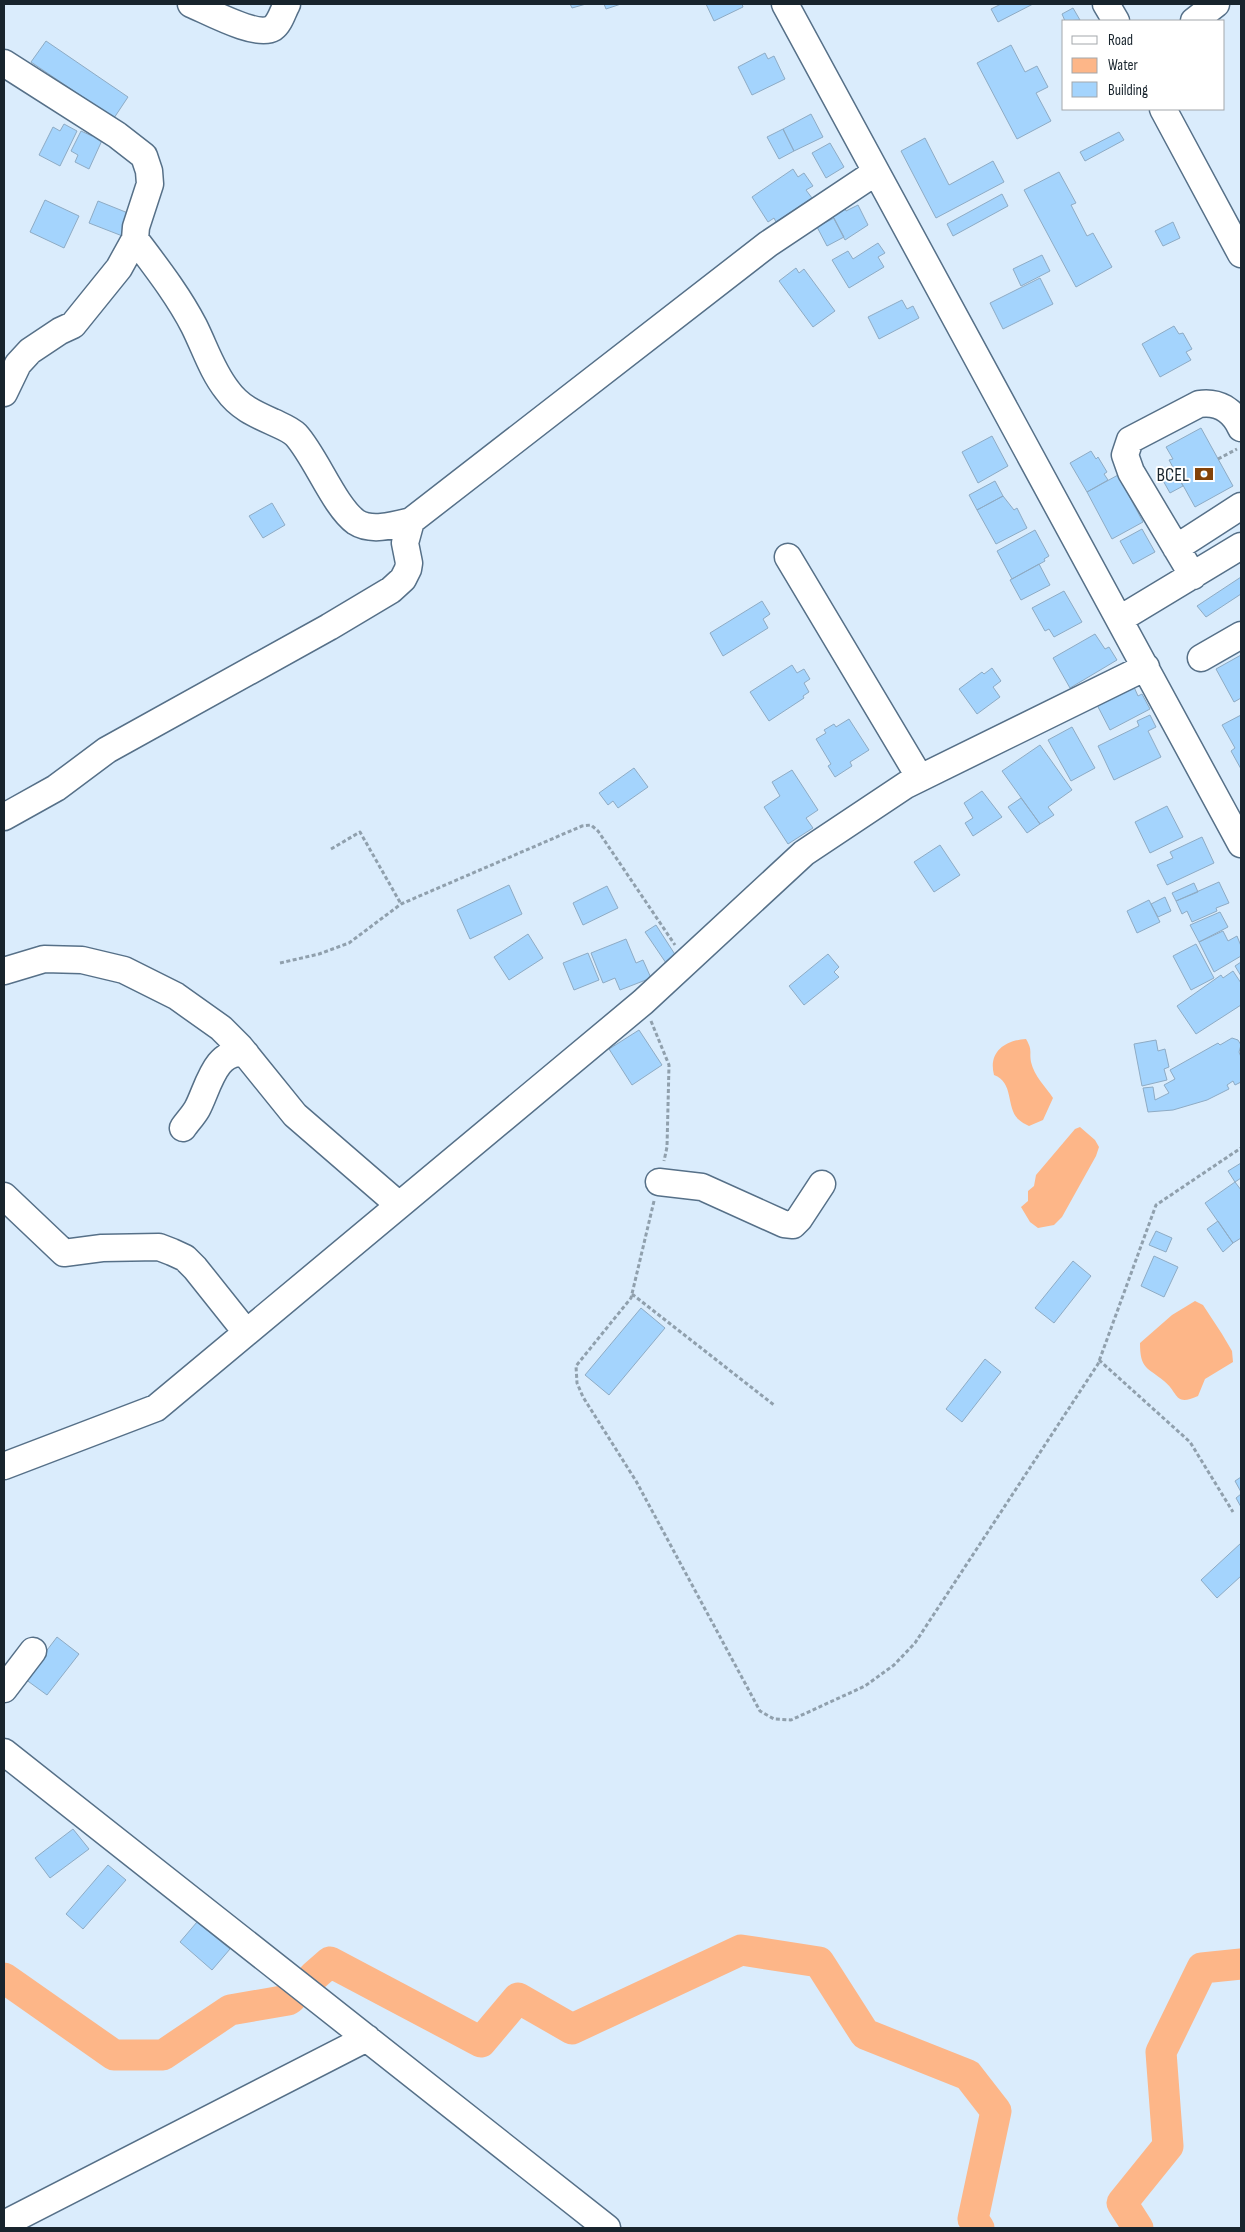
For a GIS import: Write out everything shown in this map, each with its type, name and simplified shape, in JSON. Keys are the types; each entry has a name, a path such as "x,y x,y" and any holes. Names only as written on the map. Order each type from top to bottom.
{"street":[{"path":"191,4 257,30 273,28 287,4"},
{"path":"785,4 1241,844"},
{"path":"1106,4 1115,20"},
{"path":"1195,20 1216,4"},
{"path":"4,63 117,135 144,156 149,171 150,184 136,227 135,239 119,268 73,325 60,331 30,352 18,364 4,394"},
{"path":"1164,110 1241,254"},
{"path":"135,239 168,283 194,326 216,373 227,391 242,406 294,433 303,444 343,508 357,522 373,526 391,526 412,521 768,244 876,172"},
{"path":"1193,576 1131,472 1125,455 1130,440 1199,404 1211,402 1225,408 1238,420 1241,428"},
{"path":"1176,548 1241,506"},
{"path":"4,817 56,788 107,750 329,627 391,590 402,579 408,569 409,563 405,543 412,521"},
{"path":"1120,619 1241,546"},
{"path":"788,557 920,778"},
{"path":"1201,658 1241,635"},
{"path":"4,1466 156,1408 643,1002 804,853 906,785 1146,667"},
{"path":"4,971 44,959 82,960 124,970 183,1001 221,1028 246,1054 295,1115 400,1205"},
{"path":"183,1128 197,1109 211,1076 219,1063 229,1055 246,1054"},
{"path":"659,1182 702,1187 784,1224 793,1224 799,1219 822,1184"},
{"path":"4,1196 64,1253 102,1248 159,1247 185,1258 246,1332"},
{"path":"4,1689 33,1651"},
{"path":"4,1752 607,2228"},
{"path":"4,2224 367,2038"}],"path":[{"path":"1218,459 1241,447"},
{"path":"280,963 319,954 349,943 401,904 582,826 591,825 598,831 687,962"},
{"path":"331,849 360,832 401,904"},
{"path":"643,1002 669,1065 667,1147 631,1298 576,1366 577,1383 636,1481 760,1712 774,1719 791,1720 865,1686 894,1665 915,1643 1099,1360 1156,1205 1241,1148"},
{"path":"632,1294 774,1405"},
{"path":"1099,1360 1190,1442 1233,1512"}],"water":[{"path":"1026,1039 1035,1072 1053,1098 1043,1120 1029,1126 1019,1120 1014,1114 1007,1089 1000,1078 994,1075 993,1067 996,1054 1000,1049 1011,1042"},
{"path":"1080,1127 1095,1140 1099,1147 1096,1156 1062,1217 1054,1225 1038,1228 1030,1222 1021,1207 1028,1201 1028,1191 1034,1186 1036,1175 1075,1129"},
{"path":"1195,1301 1203,1305 1222,1334 1232,1351 1233,1362 1205,1379 1198,1396 1185,1400 1178,1397 1164,1381 1143,1363 1140,1343 1172,1315"}],"building":[{"path":"570,4 586,4 572,8"},
{"path":"604,4 621,4 606,9"},
{"path":"706,4 742,4 743,7 714,21"},
{"path":"1001,4 1033,4 998,22 991,9"},
{"path":"1073,8 1080,20 1065,20 1062,14"},
{"path":"46,41 128,97 114,118 31,62"},
{"path":"1011,45 1025,72 1037,66 1048,87 1036,93 1051,121 1017,139 977,63"},
{"path":"765,53 768,59 774,56 785,79 752,95 738,67"},
{"path":"811,114 823,137 794,151 783,129"},
{"path":"64,124 77,131 60,166 39,155 53,127 60,131"},
{"path":"783,129 794,151 779,159 767,137"},
{"path":"81,131 92,136 94,131 104,136 89,169 75,162 78,155 71,151"},
{"path":"1119,132 1124,140 1085,161 1080,152"},
{"path":"925,138 949,185 993,161 1004,182 936,218 901,151"},
{"path":"830,143 844,167 826,178 812,153"},
{"path":"793,169 798,177 804,173 813,186 806,190 812,198 776,222 774,218 768,222 752,197"},
{"path":"1059,172 1076,203 1071,205 1087,236 1093,233 1112,267 1076,287 1024,190"},
{"path":"1002,194 1008,206 953,236 947,224"},
{"path":"45,200 79,216 64,248 30,232"},
{"path":"98,201 133,215 125,237 89,223"},
{"path":"858,205 868,225 845,240 832,215 845,208 846,211"},
{"path":"834,218 844,237 827,246 817,227"},
{"path":"1173,222 1180,238 1163,246 1155,231"},
{"path":"878,243 885,253 878,257 884,267 849,288 832,260 848,251 853,259"},
{"path":"1042,255 1050,271 1021,286 1013,269"},
{"path":"796,268 799,273 804,269 835,311 813,327 779,281"},
{"path":"1040,278 1053,304 1003,329 990,303"},
{"path":"902,300 907,309 913,306 919,318 879,339 868,317"},
{"path":"1174,326 1179,334 1183,333 1192,349 1186,352 1191,360 1160,377 1142,344"},
{"path":"1201,428 1233,486 1195,507 1169,460 1173,459 1166,447"},
{"path":"992,436 1008,466 978,483 962,452"},
{"path":"1091,451 1096,459 1098,457 1107,472 1104,474 1108,480 1087,492 1070,463"},
{"path":"1174,470 1183,486 1170,493 1161,477"},
{"path":"1118,475 1143,522 1112,539 1087,492"},
{"path":"995,481 1003,496 977,510 969,495"},
{"path":"1003,496 1014,510 1017,508 1027,528 996,544 977,510"},
{"path":"272,503 285,525 263,538 249,516"},
{"path":"1142,529 1155,552 1133,564 1120,541"},
{"path":"1035,530 1049,556 1044,559 1045,561 1012,579 997,551"},
{"path":"1039,564 1050,585 1021,600 1010,580"},
{"path":"1241,577 1241,594 1206,617 1197,606"},
{"path":"1064,591 1082,622 1054,637 1049,629 1045,631 1032,608"},
{"path":"762,601 770,614 763,619 768,628 723,656 710,633"},
{"path":"1095,634 1105,649 1109,647 1117,660 1070,688 1053,658"},
{"path":"1241,655 1241,698 1234,702 1216,669"},
{"path":"792,665 797,673 804,669 810,679 804,683 809,692 803,696 804,698 769,721 750,692"},
{"path":"992,668 1001,681 993,687 1000,697 977,714 959,689 982,672 984,674"},
{"path":"1134,687 1138,696 1142,694 1150,709 1110,730 1096,703 1116,692 1118,695"},
{"path":"1150,715 1156,727 1148,731 1161,757 1114,780 1098,746 1139,726 1137,721"},
{"path":"1241,715 1241,769 1231,751 1235,748 1222,725"},
{"path":"849,719 869,750 850,762 852,766 835,777 828,766 831,764 816,739 826,733 824,730 834,724 836,727"},
{"path":"1072,727 1095,768 1071,781 1048,740"},
{"path":"1040,745 1072,790 1048,807 1054,815 1040,824 1002,771"},
{"path":"634,768 648,787 618,808 613,801 608,805 599,793"},
{"path":"792,770 818,810 806,818 813,828 788,844 764,807 780,796 772,782"},
{"path":"982,791 1002,817 973,836 965,823 973,818 964,803"},
{"path":"1021,798 1040,824 1027,833 1008,807"},
{"path":"1167,806 1183,837 1150,853 1135,822"},
{"path":"1202,837 1214,863 1167,885 1157,865 1173,858 1170,852"},
{"path":"940,845 960,875 934,892 914,862"},
{"path":"1219,882 1229,903 1216,908 1217,911 1192,922 1187,911 1182,914 1176,901"},
{"path":"1194,883 1198,892 1176,901 1172,893"},
{"path":"509,885 522,914 470,939 457,910"},
{"path":"607,886 618,908 583,925 573,903"},
{"path":"1165,897 1171,911 1158,917 1151,904"},
{"path":"1149,900 1160,922 1137,933 1127,911"},
{"path":"1220,912 1228,927 1199,942 1190,925"},
{"path":"656,925 676,956 666,963 645,932"},
{"path":"1223,931 1228,941 1237,936 1241,946 1241,956 1214,972 1199,942"},
{"path":"528,934 543,958 509,980 494,957"},
{"path":"626,939 636,963 643,960 651,978 620,990 615,978 603,983 591,953"},
{"path":"1196,944 1214,978 1191,990 1173,956"},
{"path":"588,953 599,980 574,990 563,963"},
{"path":"828,954 839,967 834,972 839,977 804,1005 789,986"},
{"path":"1241,962 1241,976 1235,966"},
{"path":"1233,971 1241,983 1241,1005 1196,1034 1177,1006 1221,975 1223,978"},
{"path":"639,1030 662,1065 632,1085 609,1049"},
{"path":"1232,1038 1238,1040 1241,1045 1239,1052 1241,1057 1241,1082 1235,1085 1233,1081 1227,1085 1229,1089 1207,1100 1173,1110 1148,1112 1143,1088 1153,1087 1155,1100 1169,1093 1164,1085 1175,1079 1170,1070 1218,1043 1220,1045"},
{"path":"1156,1040 1158,1051 1165,1049 1169,1067 1164,1069 1167,1080 1142,1086 1134,1044"},
{"path":"1241,1163 1241,1178 1235,1182 1228,1171"},
{"path":"1235,1182 1241,1190 1241,1238 1233,1243 1205,1203"},
{"path":"1218,1221 1233,1243 1223,1252 1207,1229"},
{"path":"1156,1231 1172,1238 1166,1252 1149,1245"},
{"path":"1154,1256 1178,1267 1164,1297 1141,1286"},
{"path":"1073,1261 1091,1276 1054,1323 1035,1308"},
{"path":"641,1308 665,1328 609,1395 585,1375"},
{"path":"985,1359 1001,1372 962,1422 946,1409"},
{"path":"1241,1477 1241,1492 1235,1481"},
{"path":"1241,1494 1241,1507 1236,1498"},
{"path":"1241,1543 1241,1576 1217,1598 1201,1580"},
{"path":"57,1637 79,1654 47,1695 25,1679"},
{"path":"73,1829 89,1849 50,1878 35,1858"},
{"path":"108,1865 126,1880 83,1929 66,1914"},
{"path":"197,1922 230,1949 212,1970 180,1942"}],"waterway":[{"path":"314,1976 330,1962 481,2042 518,1998 572,2029 741,1950 819,1962 865,2034 968,2075 996,2111 973,2219 979,2228"},
{"path":"1138,2228 1122,2203 1168,2146 1161,2052 1202,1968 1241,1964"},
{"path":"4,1978 114,2055 163,2055 230,2010 291,1998"}],"place":[{"name":"BCEL","path":"1204,474"}]}
